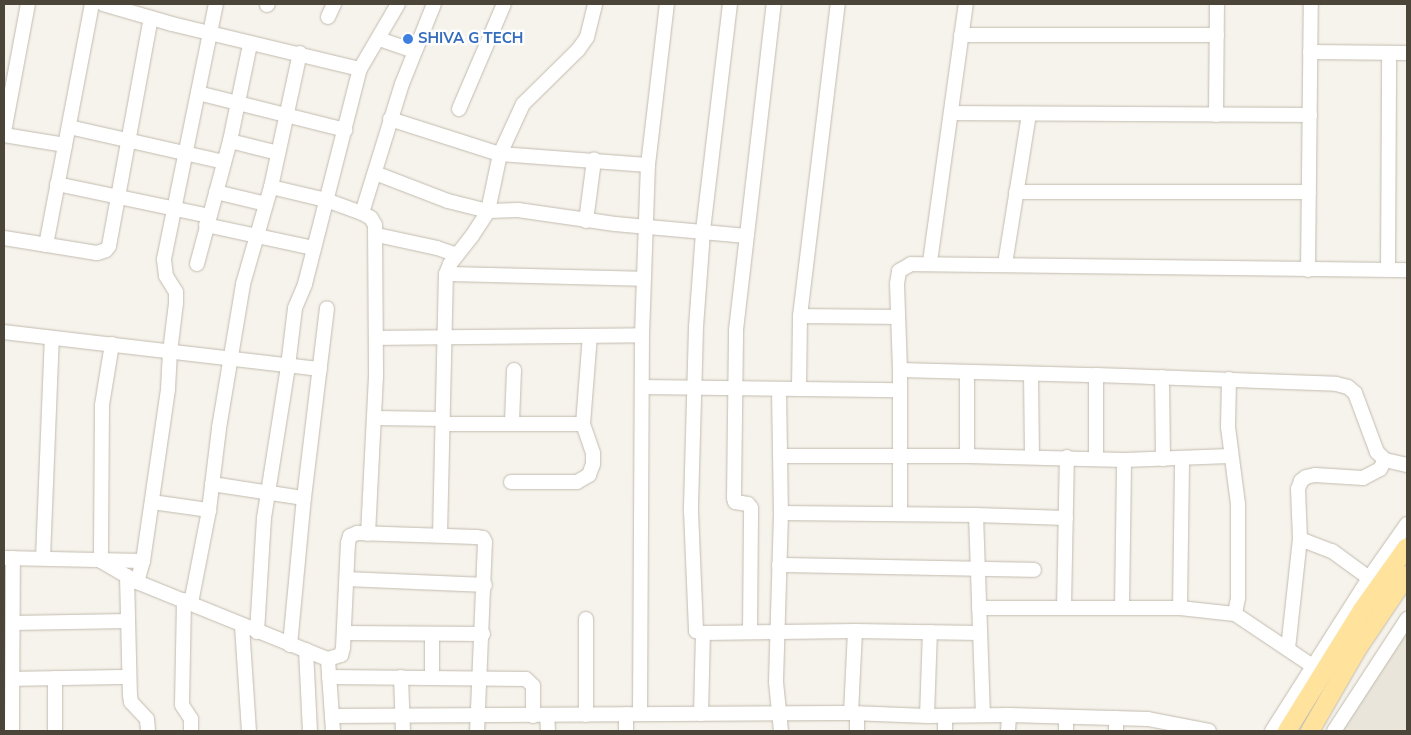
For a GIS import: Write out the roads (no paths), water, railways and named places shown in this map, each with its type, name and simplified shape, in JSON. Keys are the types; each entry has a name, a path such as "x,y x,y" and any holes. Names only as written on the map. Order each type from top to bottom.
{"main road":[{"path":"1287,731 1318,670 1407,547"},
{"path":"1310,731 1358,648 1407,575"}],"street":[{"path":"28,4 4,134 65,146"},
{"path":"46,245 92,4"},
{"path":"103,4 250,44 300,53 360,69"},
{"path":"148,731 147,719 130,702 128,621 132,579 143,561 168,389 176,292 166,276 164,259 208,33 216,4"},
{"path":"328,17 334,4"},
{"path":"256,632 260,556 295,308 305,284 360,69 367,54 379,39 398,4"},
{"path":"362,213 390,119 413,51 434,4"},
{"path":"459,109 504,4"},
{"path":"440,535 446,274 450,264 472,236 488,211 500,154 523,104 578,50 587,36 595,4"},
{"path":"626,731 633,714 648,164 667,4"},
{"path":"730,4 703,232 694,388 691,554 695,628 698,632 703,633 855,631 980,633"},
{"path":"750,632 751,508 748,504 736,502 734,498 736,330 774,4"},
{"path":"799,388 800,316 838,4"},
{"path":"930,262 966,4"},
{"path":"1216,115 1217,4"},
{"path":"1308,270 1311,4"},
{"path":"4,238 97,253 106,250 109,246 151,18"},
{"path":"961,35 1217,35"},
{"path":"379,39 413,51"},
{"path":"197,264 230,141 250,44"},
{"path":"1310,52 1407,53"},
{"path":"192,731 191,719 182,705 188,602 209,510 230,358 243,284 271,187 300,53"},
{"path":"1388,270 1389,53"},
{"path":"198,92 345,130"},
{"path":"950,114 1310,115"},
{"path":"1005,264 1029,114"},
{"path":"390,119 500,154 648,164"},
{"path":"69,127 224,162"},
{"path":"230,141 278,153"},
{"path":"586,221 594,160"},
{"path":"375,173 448,201 488,211 518,210 586,221 746,236"},
{"path":"57,184 175,209 257,235 313,248"},
{"path":"271,187 326,200 362,213 376,225 374,418 368,534"},
{"path":"216,192 266,204"},
{"path":"1016,192 1309,192"},
{"path":"377,235 437,248 457,255"},
{"path":"900,514 899,271 911,264 930,262 1308,270 1407,270"},
{"path":"446,274 644,280"},
{"path":"290,645 304,498 327,308"},
{"path":"800,316 898,316"},
{"path":"4,332 320,369"},
{"path":"510,482 577,482 589,474 593,464 593,453 584,424 590,336"},
{"path":"376,338 642,336"},
{"path":"44,558 52,338"},
{"path":"101,561 102,406 112,344"},
{"path":"512,422 514,370"},
{"path":"900,370 1096,374 1336,384 1348,387 1355,393 1377,452 1385,460 1407,465"},
{"path":"967,372 967,456"},
{"path":"1031,374 1032,457"},
{"path":"1096,374 1096,458"},
{"path":"1162,377 1163,459"},
{"path":"1229,379 1228,427 1230,456 1235,477 1238,519 1238,588 1235,614"},
{"path":"642,387 900,390"},
{"path":"779,389 781,513 776,682 781,731"},
{"path":"374,418 584,424"},
{"path":"780,456 900,455 1124,460 1230,456"},
{"path":"1064,608 1067,458"},
{"path":"1180,608 1182,459"},
{"path":"1122,608 1124,460"},
{"path":"1288,649 1300,539 1298,489 1301,481 1306,477 1315,475 1363,478 1380,470 1385,460"},
{"path":"212,484 304,498"},
{"path":"152,502 209,510"},
{"path":"781,513 976,514 1066,518"},
{"path":"976,514 983,715"},
{"path":"1272,731 1318,670 1369,578 1407,524"},
{"path":"101,561 132,579 256,632 328,659 341,655 350,536 368,534 440,535 483,538 486,549 485,584 477,731"},
{"path":"1300,539 1332,551 1369,578"},
{"path":"12,731 8,702 12,679 13,622 8,558 143,561"},
{"path":"780,565 1034,570"},
{"path":"347,579 485,584"},
{"path":"979,608 1180,608 1235,614 1318,670"},
{"path":"1334,731 1407,618"},
{"path":"586,619 586,715"},
{"path":"13,622 128,621"},
{"path":"242,626 249,731"},
{"path":"855,631 854,714 857,731"},
{"path":"926,716 930,632"},
{"path":"344,633 483,634"},
{"path":"702,714 703,633"},
{"path":"432,634 432,678"},
{"path":"306,650 310,731"},
{"path":"328,659 333,731"},
{"path":"12,679 129,677"},
{"path":"329,677 526,679 531,682 533,716"},
{"path":"401,677 403,731"},
{"path":"55,678 55,731"},
{"path":"332,716 478,717 633,714 1008,715 1066,717 1116,725 1148,719 1209,731"},
{"path":"1008,715 1008,731"},
{"path":"547,716 548,731"},
{"path":"945,716 945,731"},
{"path":"1066,717 1066,731"}],"place":[{"name":"SHIVA G TECH","path":"408,39"}]}
